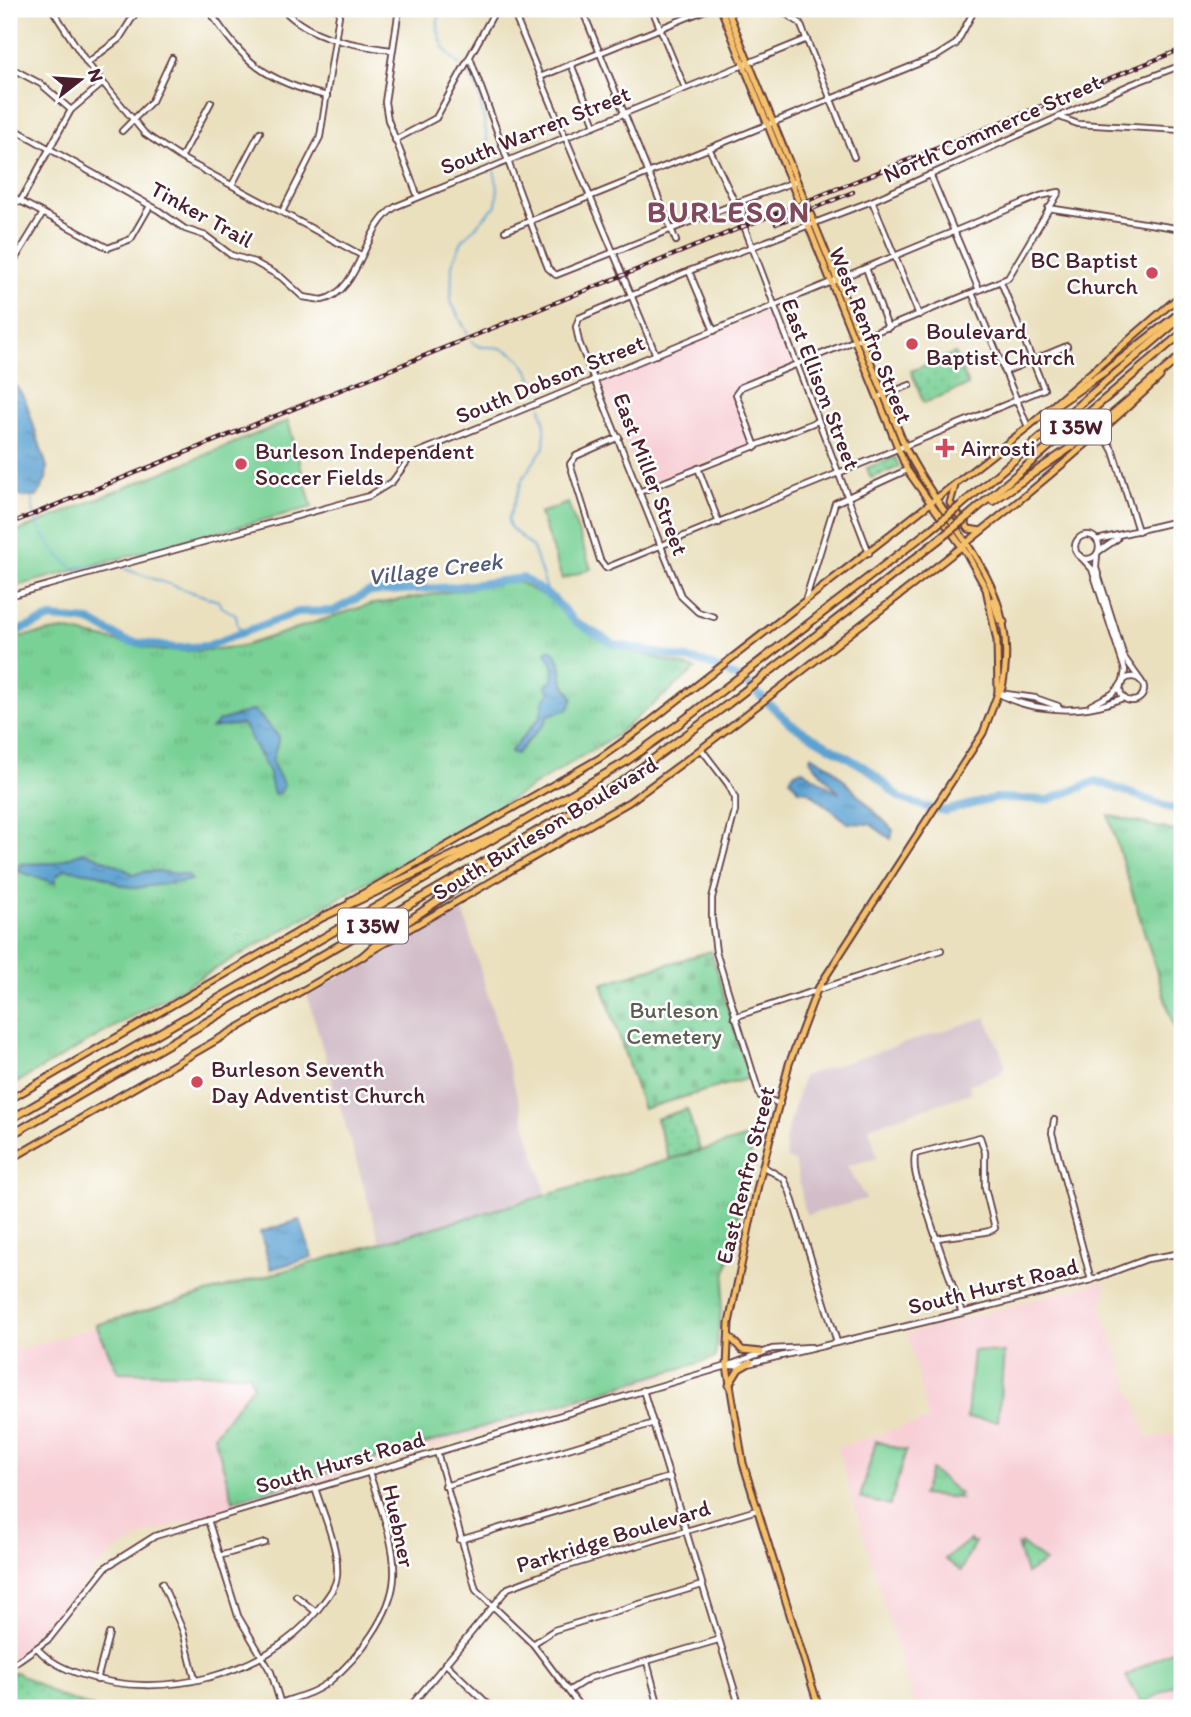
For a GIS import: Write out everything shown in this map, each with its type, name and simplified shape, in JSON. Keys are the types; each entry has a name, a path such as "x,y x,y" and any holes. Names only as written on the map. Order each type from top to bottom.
{"highway":[{"path":"1044,414 1182,314"},
{"name":"I 35W","path":"9,1120 624,763 716,696 960,506 1182,314"},
{"name":"I 35W","path":"9,1136 622,782 768,674 967,517 1182,333"},
{"path":"967,517 1065,453 1182,355"},
{"path":"323,917 533,818"},
{"path":"363,956 382,939 537,832"}],"main road":[{"name":"West Renfro Street","path":"721,9 815,223"},
{"name":"West Renfro Street","path":"727,9 746,63"},
{"name":"West Renfro Street","path":"770,122 790,183 854,342 877,398 902,447 907,470 962,548"},
{"path":"815,223 902,447 936,499 969,542"},
{"name":"South Burleson Boulevard","path":"9,1100 600,758 869,553 1028,427 1182,294"},
{"name":"South Burleson Boulevard","path":"9,1160 572,837 702,750 962,548 1102,432 1182,355"},
{"path":"956,483 949,496 950,503 969,529 982,531"},
{"name":"East Renfro Street","path":"819,1708 738,1443 727,1366 728,1334 739,1268 789,1064 817,990 983,733 1004,681 1004,622 995,592 969,542"},
{"name":"East Renfro Street","path":"962,548 986,589 997,641 998,693"},
{"path":"986,589 999,620 1004,622"},
{"path":"728,1334 742,1350 761,1352"},
{"path":"729,1385 739,1369 751,1363"}],"street":[{"path":"52,9 87,63 145,134 181,158 361,254"},
{"path":"87,63 118,38 138,9"},
{"path":"208,9 237,49 259,69 289,86 327,96"},
{"path":"283,9 305,27 335,38 391,50"},
{"path":"282,212 320,137 340,9"},
{"path":"399,9 385,102 418,197"},
{"path":"396,140 436,118 496,9"},
{"path":"512,9 656,355"},
{"path":"582,9 676,241"},
{"path":"652,9 685,88"},
{"path":"540,77 708,9"},
{"path":"778,9 796,19 807,39 854,157"},
{"path":"505,231 937,56 956,44 975,9"},
{"name":"South Warren Street","path":"361,254 389,211 418,197 807,39"},
{"path":"122,131 152,101 172,58"},
{"path":"470,58 552,273 561,276 672,231 732,203 797,180"},
{"path":"571,64 596,125"},
{"name":"North Commerce Street","path":"576,327 584,315 689,271 872,201 1182,65"},
{"path":"9,67 41,84 71,110"},
{"path":"20,202 71,110 103,83"},
{"path":"181,158 211,102"},
{"path":"1062,117 1078,124 1182,130"},
{"name":"Tinker Trail","path":"9,126 150,206 185,229 206,236 231,255 254,262 281,277 296,292 310,299 328,299 339,292 361,254"},
{"path":"232,185 260,132"},
{"name":"East Ellison Street","path":"709,148 869,553"},
{"path":"930,174 979,290"},
{"name":"South Dobson Street","path":"9,596 369,496 392,482 412,455 715,332 830,281 1040,197 1059,192 1048,208"},
{"path":"9,195 42,215 108,247 131,239 150,206"},
{"path":"872,201 919,315"},
{"path":"756,447 736,394 753,383 1001,282 1013,273 1048,208 1182,229"},
{"path":"9,269 42,215"},
{"path":"866,268 888,328"},
{"path":"689,271 715,332"},
{"path":"619,436 570,461 600,560 606,568 1044,389 1001,282"},
{"path":"972,293 1028,427"},
{"name":"East Miller Street","path":"576,327 579,342 681,596 698,612 713,617"},
{"path":"1004,373 1067,346"},
{"path":"877,398 909,385"},
{"path":"639,492 818,421"},
{"path":"1102,432 1113,451 1138,531"},
{"path":"698,468 719,523"},
{"path":"805,602 829,515 835,503 907,470"},
{"path":"1124,698 1122,683 1125,670 1091,569 1076,548 1080,538 1091,536 1097,540 1120,536 1182,520"},
{"path":"1079,555 1089,559 1120,536"},
{"path":"998,693 1009,699 1048,708 1087,707 1124,698 1131,701 1142,696 1144,688 1124,657 1096,568 1097,540"},
{"path":"1087,707 1112,694 1130,678 1140,681"},
{"path":"702,750 728,784 735,798 735,811 712,898 716,952 760,1096 780,1104"},
{"path":"734,1017 941,950"},
{"path":"1054,1120 1052,1133 1091,1280"},
{"path":"935,1239 956,1233 988,1233 995,1228 985,1188 985,1152 980,1137 915,1154 916,1184 923,1196 935,1239 962,1313"},
{"path":"764,1167 783,1179 790,1192 837,1342"},
{"name":"South Hurst Road","path":"727,1366 751,1363 962,1313 1091,1280 1147,1259 1182,1253"},
{"name":"South Hurst Road","path":"9,1667 38,1649 62,1623 98,1575 124,1552 155,1536 727,1366 761,1352 783,1347 811,1347"},
{"path":"643,1390 740,1708"},
{"path":"445,1486 654,1423"},
{"path":"437,1452 476,1590 533,1644 581,1708"},
{"name":"Huebner","path":"281,1705 329,1682 376,1628 392,1593 394,1576 391,1550 369,1472"},
{"path":"460,1540 670,1477"},
{"path":"38,1649 47,1659 97,1680 148,1685 195,1679 233,1669 262,1657 300,1632 332,1590 337,1577 336,1561 315,1488"},
{"name":"Parkridge Boulevard","path":"410,1708 492,1606 508,1588 520,1581 757,1510"},
{"path":"208,1520 237,1616 271,1672 281,1705"},
{"path":"219,1556 265,1543"},
{"path":"162,1583 183,1631 195,1679"},
{"path":"533,1644 554,1630 702,1585"},
{"path":"296,1596 316,1612"},
{"path":"97,1680 109,1634"},
{"path":"570,1690 589,1678 718,1640"},
{"path":"445,1662 492,1708"},
{"path":"647,1662 657,1707 678,1702"}],"shaded area":[{"path":"772,310 794,364 731,389 752,445 641,487 601,380"},
{"path":"462,907 547,1197 381,1245 307,995"},
{"path":"986,1017 1006,1064 1000,1074 969,1084 971,1093 869,1127 877,1158 847,1166 866,1199 806,1215 795,1162 787,1159 785,1141 803,1076"},
{"path":"714,1148 673,1374 146,1534 115,1551 94,1570 47,1633 9,1661 9,1352"},
{"path":"1103,1281 1106,1291 1101,1308 1148,1438 1182,1433 1182,1708 915,1708 837,1447 928,1420 908,1334"}],"green space":[{"path":"955,353 968,385 924,403 911,371"},
{"name":"Burleson Independent Soccer Fields","path":"288,421 312,507 9,588 9,535"},
{"path":"895,457 899,467 871,478 867,468"},
{"path":"568,503 591,569 562,579 540,513"},
{"path":"516,581 554,601 571,622 612,646 696,669 615,736 500,806 9,1087 9,638 64,630 162,651 199,651 243,646 368,605"},
{"path":"1108,815 1182,833 1182,1053"},
{"name":"Burleson Cemetery","path":"711,951 749,1078 643,1109 602,984"},
{"path":"687,1109 700,1150 669,1159 656,1119"},
{"path":"755,1135 726,1272 715,1358 233,1501 214,1435 253,1385 249,1374 118,1372 96,1325"},
{"path":"973,1350 1004,1353 998,1421 967,1418"},
{"path":"876,1441 906,1451 890,1506 860,1498"},
{"path":"931,1470 960,1494 956,1496 959,1498 922,1495"},
{"path":"971,1539 969,1542 975,1542 961,1571 945,1559"},
{"path":"1021,1543 1045,1562 1026,1574 1017,1544 1020,1548"},
{"path":"1182,1645 1182,1681 1142,1704 1126,1676"},
{"path":"16,1672 59,1696 95,1708 9,1708 9,1675"}],"water":[{"path":"9,377 25,399 47,467 46,479 37,497 21,497 9,479"},
{"path":"549,649 558,658 563,680 573,698 569,709 548,715 544,724 516,754 510,752 541,716 543,701 550,692 546,686 554,678 553,665 546,652"},
{"path":"254,710 279,737 272,762 284,786 280,793 274,794 268,771 243,724 212,728 219,721"},
{"path":"811,755 830,766 893,830 891,839 870,824 848,823 808,791 799,790 790,779 795,772 803,770 840,794 810,760"},
{"path":"83,852 134,875 160,871 187,875 192,880 136,888 120,885 99,874 65,869 56,876 55,883 17,871 20,864 55,863"},
{"path":"300,1220 312,1257 271,1269 260,1232"}],"waterway":[{"path":"441,9 438,25 441,40 449,54 460,65"},
{"path":"470,75 479,93 491,160"},
{"path":"468,334 451,302 452,265 462,241 496,205 498,187 494,171"},
{"path":"471,340 480,346 501,348 516,356 531,376 537,393"},
{"path":"541,407 545,425 544,447 523,478 508,520 510,527 533,548 549,596"},
{"path":"32,499 36,519 45,537 57,554 73,568 116,564"},
{"path":"125,569 218,601 222,607 236,615 238,627 248,632"},
{"name":"Village Creek","path":"9,634 51,618 90,621 126,641 176,648 207,646 298,612 333,611 369,592 454,587 523,578 554,599 574,621 614,644 706,663 744,681 791,724 869,770 900,798 945,811 996,798 1048,800 1096,781 1182,812"}],"railway":[{"path":"9,524 1182,49"},
{"path":"776,224 853,192"}],"place":[{"name":"BC Baptist Church","path":"1152,273"},
{"name":"Boulevard Baptist Church","path":"912,344"},
{"name":"Airrosti","path":"945,448"},
{"name":"Burleson Independent Soccer Fields","path":"241,464"},
{"name":"Burleson Seventh Day Adventist Church","path":"197,1082"}],"district":[{"name":"BURLESON","path":"729,212"}]}
